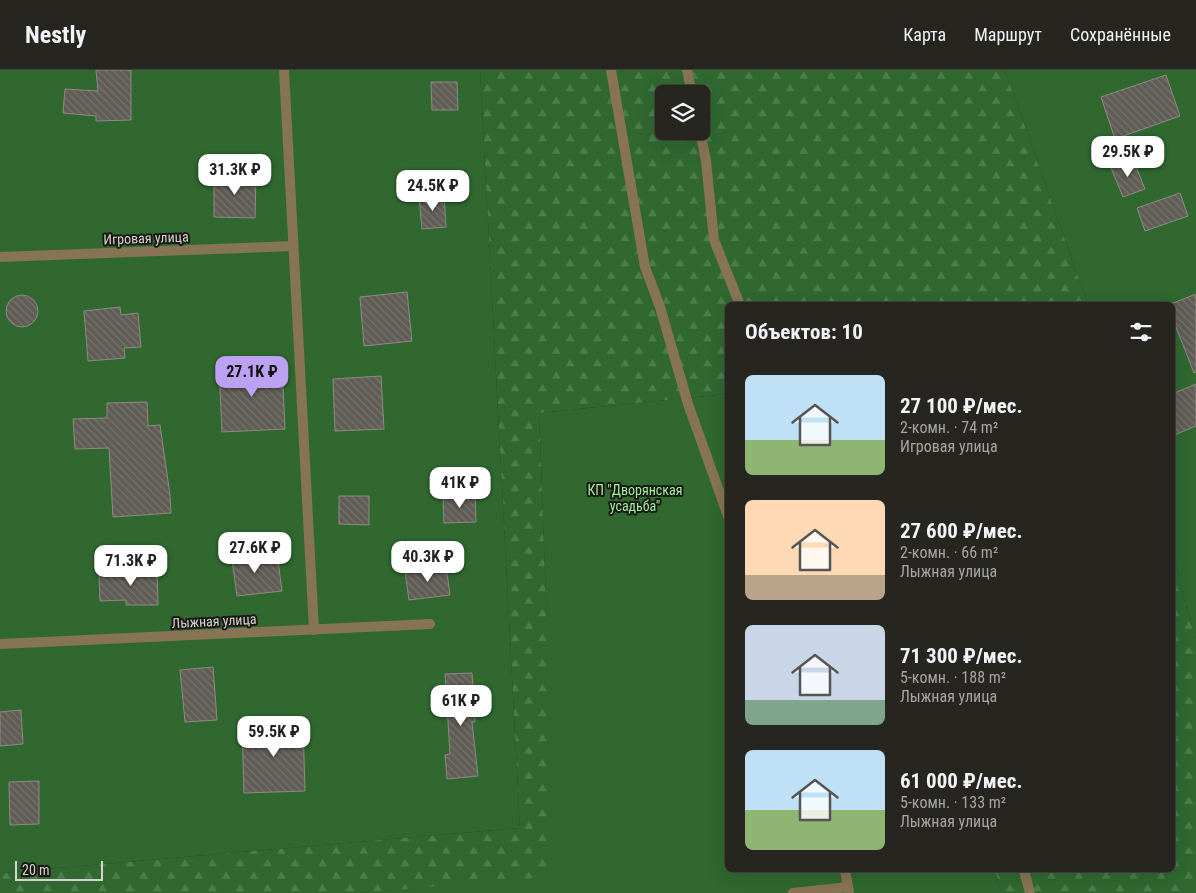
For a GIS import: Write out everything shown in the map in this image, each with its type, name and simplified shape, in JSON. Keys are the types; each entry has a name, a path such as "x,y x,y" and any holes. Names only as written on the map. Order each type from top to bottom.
{"street":[{"path":"284,70 314,630"},
{"path":"611,70 645,267 660,307 688,404 725,508"},
{"path":"687,70 690,85"},
{"path":"702,140 706,160 714,240 739,302"},
{"name":"Игровая улица","path":"0,257 293,246"},
{"name":"Лыжная улица","path":"0,644 430,624"},
{"path":"794,893 849,890 845,872"},
{"path":"1025,872 1030,893"}],"green space":[{"path":"0,70 480,70 520,828 0,873"},
{"path":"480,70 1005,70 1087,302 725,302 725,394 539,413 547,625 547,877 359,893 0,893 0,873 520,828"},
{"path":"1005,70 1196,70 1196,639 1175,560 1175,302 1087,302"},
{"name":"КП \"Дворянская усадьба\"","path":"725,394 725,872 996,872 1001,893 359,893 547,876 547,625 539,413"},
{"path":"1175,560 1196,639 1196,893 1001,893 996,872 1175,872"}],"building":[{"path":"96,70 131,70 131,120 96,121 96,116 63,113 65,89 98,91"},
{"path":"1166,75 1180,116 1115,139 1101,97"},
{"path":"431,82 457,82 458,110 432,110"},
{"path":"1133,159 1145,189 1123,197 1111,168"},
{"path":"214,175 256,176 255,218 214,217"},
{"path":"1180,193 1188,216 1145,231 1137,208"},
{"path":"444,195 446,227 422,229 419,197"},
{"path":"407,292 412,341 364,346 360,297"},
{"path":"1196,294 1196,372 1194,373 1175,325 1175,302"},
{"path":"22,295 28,296 33,300 37,305 37,317 33,322 28,326 22,327 16,326 11,322 7,317 6,311 7,305 11,300 16,296"},
{"path":"120,307 121,315 138,313 141,347 124,348 125,358 88,361 84,311"},
{"path":"282,364 285,429 222,432 219,368"},
{"path":"381,376 384,429 335,431 333,379"},
{"path":"1196,384 1196,426 1175,435 1175,393"},
{"path":"147,402 148,426 160,425 171,513 113,517 109,448 75,449 73,419 107,418 107,403"},
{"path":"339,496 369,496 369,525 339,524"},
{"path":"475,496 476,522 444,523 443,497"},
{"path":"258,549 260,563 278,561 282,591 237,596 231,552"},
{"path":"446,565 450,595 409,600 405,571"},
{"path":"157,567 158,605 126,605 126,600 100,601 99,575 128,575 127,568"},
{"path":"213,667 217,720 185,722 180,670"},
{"path":"472,673 475,722 472,722 478,776 447,779 445,755 450,754 445,674"},
{"path":"21,710 23,744 0,746 0,712"},
{"path":"303,723 305,791 244,793 242,725"},
{"path":"39,781 39,824 10,825 9,782"}]}
